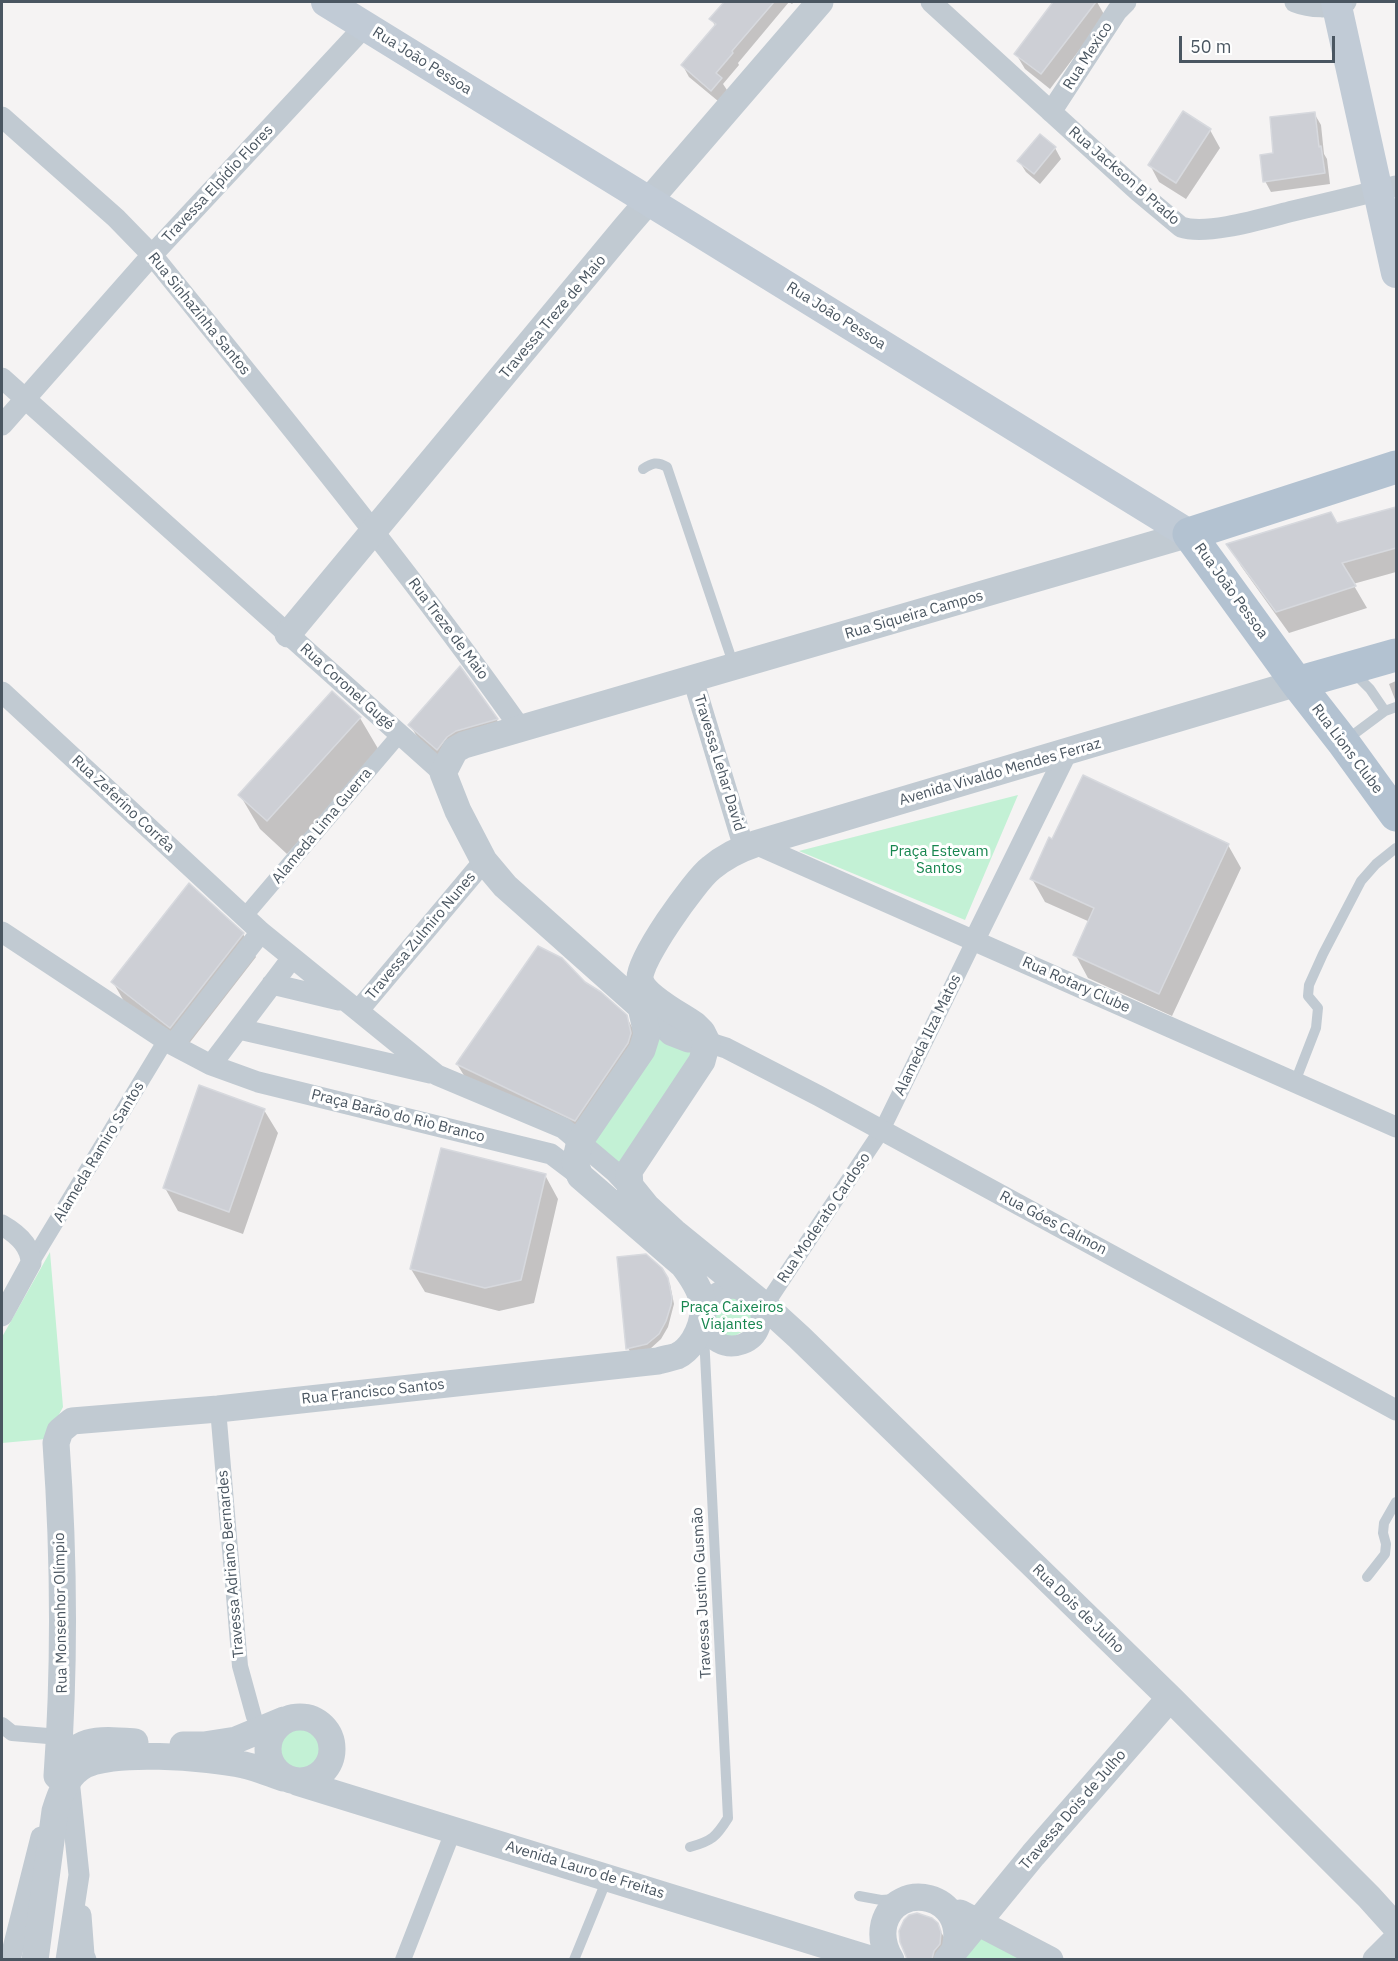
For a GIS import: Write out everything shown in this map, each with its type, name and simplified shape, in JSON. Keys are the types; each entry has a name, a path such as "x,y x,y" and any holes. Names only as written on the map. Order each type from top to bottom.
{"main road":[{"name":"Rua João Pessoa","path":"326,2 1189,534 1297,683"},
{"path":"1340,3 1387,189 1396,273"},
{"name":"Rua Siqueira Campos","path":"1189,534 1396,467"},
{"name":"Avenida Vivaldo Mendes Ferraz","path":"1297,683 1396,655"},
{"name":"Rua Lions Clube","path":"1297,683 1396,815"}],"street":[{"name":"Travessa Treze de Maio","path":"288,634 649,201 820,2"},
{"name":"Rua Jackson B Prado","path":"932,2 1051,112 1181,227 1203,230 1387,189"},
{"name":"Rua Mexico","path":"1051,112 1117,11 1126,2"},
{"path":"1295,2 1300,4 1340,3"},
{"name":"Travessa Elpídio Flores","path":"2,425 152,255 365,26"},
{"name":"Rua Sinhazinha Santos","path":"2,117 116,218 152,255 374,530"},
{"name":"Rua Coronel Gugé","path":"2,378 443,773 458,811 484,861 505,886 600,970 644,1017"},
{"name":"Rua Treze de Maio","path":"374,530 521,729"},
{"name":"Rua Siqueira Campos","path":"443,773 454,750 464,745 1189,534"},
{"name":"Travessa Lehar David","path":"693,679 749,846"},
{"name":"Avenida Vivaldo Mendes Ferraz","path":"646,956 693,887 705,874 711,868 749,846 1297,683"},
{"name":"Rua Zeferino Corrêa","path":"2,692 244,917"},
{"name":"Alameda Lima Guerra","path":"244,917 400,734"},
{"path":"975,939 1067,752"},
{"name":"Rua Rotary Clube","path":"749,846 975,939 1396,1127"},
{"name":"Travessa Zulmiro Nunes","path":"352,1006 484,861"},
{"path":"244,917 437,1075"},
{"name":"Praça Barão do Rio Branco","path":"2,932 170,1042 211,1065 258,1082 551,1154 580,1176"},
{"path":"170,1042 261,932"},
{"name":"Alameda Ilza Matos","path":"882,1130 975,939"},
{"path":"600,970 621,976 631,972 646,956"},
{"path":"631,1181 702,1061 707,1042 695,1025 645,992 640,980 640,971 646,956"},
{"path":"211,1065 292,958"},
{"path":"272,984 352,1006"},
{"path":"239,1029 437,1075 563,1128 580,1141 615,1172 631,1181 674,1232 755,1298 760,1306 762,1320 753,1338 742,1344 728,1346 715,1340 706,1330 702,1320 699,1289 683,1265 580,1176 575,1162 580,1141 642,1050 647,1034 644,1017"},
{"name":"Rua Góes Calmon","path":"644,1017 670,1035 688,1042 707,1042 726,1048 882,1130 1396,1410"},
{"name":"Alameda Ramiro Santos","path":"31,1263 170,1042"},
{"name":"Rua Moderato Cardoso","path":"755,1298 882,1130"},
{"path":"2,1316 31,1263 31,1254 27,1246 5,1227"},
{"path":"702,1320 711,1297 724,1288 732,1287 755,1298"},
{"name":"Rua Dois de Julho","path":"755,1298 1170,1698 1369,1897 1396,1927"},
{"name":"Rua Francisco Santos","path":"57,1451 57,1437 62,1429 72,1421 218,1408 658,1361 679,1356 690,1346 702,1320"},
{"name":"Travessa Adriano Bernardes","path":"218,1408 240,1666 254,1717"},
{"name":"Rua Monsenhor Olímpio","path":"57,1451 64,1615 60,1737 72,1773"},
{"name":"Travessa Dois de Julho","path":"951,1954 1170,1698"},
{"path":"86,1959 72,1773 64,1759 76,1747 94,1741 204,1745 236,1740 284,1720 300,1716 312,1719 324,1727 331,1739 332,1754 326,1768 315,1778 290,1780 270,1763 267,1749 272,1732 284,1720"},
{"path":"2,1725 12,1733 60,1737"},
{"name":"Avenida Lauro de Freitas","path":"72,1773 108,1758 145,1756 241,1765 873,1959"},
{"path":"35,1959 55,1811 72,1773"},
{"path":"10,1959 72,1773"},
{"path":"403,1959 454,1829"},
{"path":"66,1959 78,1875"},
{"path":"891,1959 883,1944 886,1919 902,1901 914,1898 932,1899 944,1904 1050,1959"},
{"path":"944,1904 951,1913 957,1930 951,1954"},
{"path":"1376,1959 1396,1940"}],"lane":[{"path":"643,469 653,463 660,463 667,467 734,667"},
{"path":"1346,669 1359,676 1385,711"},
{"path":"1343,742 1385,711 1396,707"},
{"path":"1295,1082 1316,1028 1318,1008 1308,996 1309,985 1361,881 1376,864 1396,848"},
{"name":"Travessa Justino Gusmão","path":"690,1847 717,1836 728,1818 702,1320"},
{"path":"1366,1577 1385,1554 1384,1523 1396,1502"},
{"path":"574,1959 608,1877"},
{"path":"859,1896 881,1900 914,1898"}],"green space":[{"name":"Praça Estevam Santos","path":"1018,795 965,920 799,851"},
{"path":"649,1035 704,1044 624,1174 587,1138"},
{"path":"50,1252 63,1407 46,1439 2,1443 2,1337"},
{"name":"Praça Caixeiros Viajantes","path":"724,1289 762,1320 721,1344 707,1303"},
{"path":"300,1716 320,1725 327,1732 330,1740 329,1758 316,1777 270,1763 269,1746 273,1732 283,1722"},
{"path":"982,1927 1040,1960 963,1960"}],"building":[{"path":"724,2 774,2 716,73 722,78 711,91 681,65 716,24 709,19"},
{"path":"1053,2 1096,2 1041,74 1014,54"},
{"path":"1183,111 1211,129 1176,183 1148,165"},
{"path":"1315,112 1325,173 1263,182 1260,155 1273,153 1270,117"},
{"path":"1040,134 1056,147 1034,174 1017,161"},
{"path":"1396,507 1396,548 1342,563 1356,586 1276,612 1226,544 1331,512 1337,523"},
{"path":"460,666 498,719 456,731 447,737 437,750 408,725"},
{"path":"332,691 361,717 267,821 238,795"},
{"path":"1083,775 1229,844 1159,994 1073,955 1094,908 1030,879 1049,837 1052,839"},
{"path":"189,883 244,933 170,1028 111,982"},
{"path":"538,946 562,958 585,982 601,992 627,1015 631,1033 628,1043 575,1121 456,1064"},
{"path":"199,1085 265,1109 229,1212 163,1188"},
{"path":"441,1148 546,1174 521,1280 485,1288 410,1269"},
{"path":"646,1254 662,1268 668,1278 671,1305 659,1334 647,1344 626,1349 617,1257"},
{"path":"917,1913 932,1918 938,1923 941,1932 940,1944 934,1951 932,1959 907,1959 900,1942 899,1931 904,1920 909,1915"}]}
